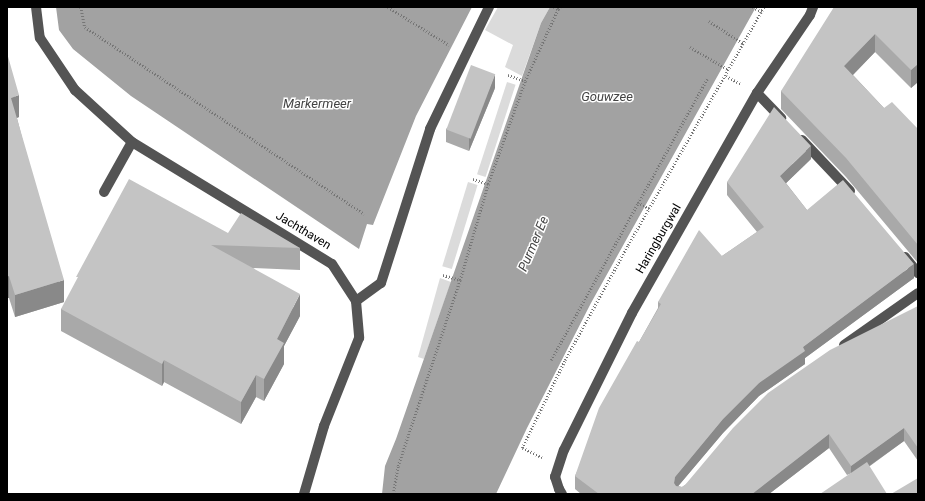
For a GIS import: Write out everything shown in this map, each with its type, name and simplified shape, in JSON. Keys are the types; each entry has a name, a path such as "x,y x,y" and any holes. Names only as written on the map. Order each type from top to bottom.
{"street":[{"name":"Jachthaven","path":"36,7 40,38 75,90 132,142 332,264 356,301 359,338 324,426 304,494"},
{"path":"356,301 381,283 430,129 489,7"},
{"name":"Haringburgwal","path":"562,494 555,477 564,450 632,313 757,93 810,15 813,7"},
{"path":"757,93 856,200"},
{"path":"104,192 132,142"},
{"path":"898,248 918,272"},
{"path":"836,351 918,293"}],"path":[{"path":"81,7 85,27 364,214"},
{"path":"388,7 451,46"},
{"path":"393,494 398,466 460,280 488,184 525,81 559,8 554,7"},
{"path":"753,7 762,12"},
{"path":"534,454 522,448 586,320 764,7"},
{"path":"709,21 744,44"},
{"path":"690,47 729,70"},
{"path":"508,75 525,81"},
{"path":"551,360 707,79"},
{"path":"473,179 488,184"},
{"path":"638,203 649,209"},
{"path":"443,275 460,280"}],"shaded area":[{"path":"498,7 550,7 541,23 522,76 505,67 513,45 485,30"},
{"path":"507,82 516,85 486,177 477,174"},
{"path":"468,182 478,185 452,269 442,266"},
{"path":"440,278 451,282 424,359 418,357"}],"water":[{"name":"Markermeer","path":"56,7 472,7 416,116 373,225 367,224 359,249 131,96 73,49 59,30"},
{"name":"Gouwzee","path":"550,7 756,7 591,303 527,428 496,494 382,494 385,466 396,439 541,23"}],"building":[{"path":"834,7 918,7 918,64 911,70 875,34 844,66 884,108 892,102 918,129 918,245 846,158 781,91"},
{"path":"7,53 19,95 11,98 64,280 15,295 9,276 7,277"},
{"path":"471,65 495,74 471,139 446,129"},
{"path":"774,107 811,146 780,176 807,210 843,180 914,264 803,347 805,351 759,383 723,419 675,477 674,483 676,486 682,487 685,485 733,428 768,393 830,350 918,306 918,448 904,428 851,466 829,434 752,494 599,494 575,476 599,408 637,341 639,342 661,304 658,302 699,230 722,256 764,227 727,182"},
{"path":"129,179 228,233 241,213 300,248 211,245 300,294 277,339 284,343 264,379 256,375 241,402 164,360 162,364 61,309 78,277 76,277"},
{"path":"867,462 887,494 820,494"},
{"path":"918,478 918,494 891,494"}],"water label":[{"name":"Purmer Ee","path":"534,244"}]}
